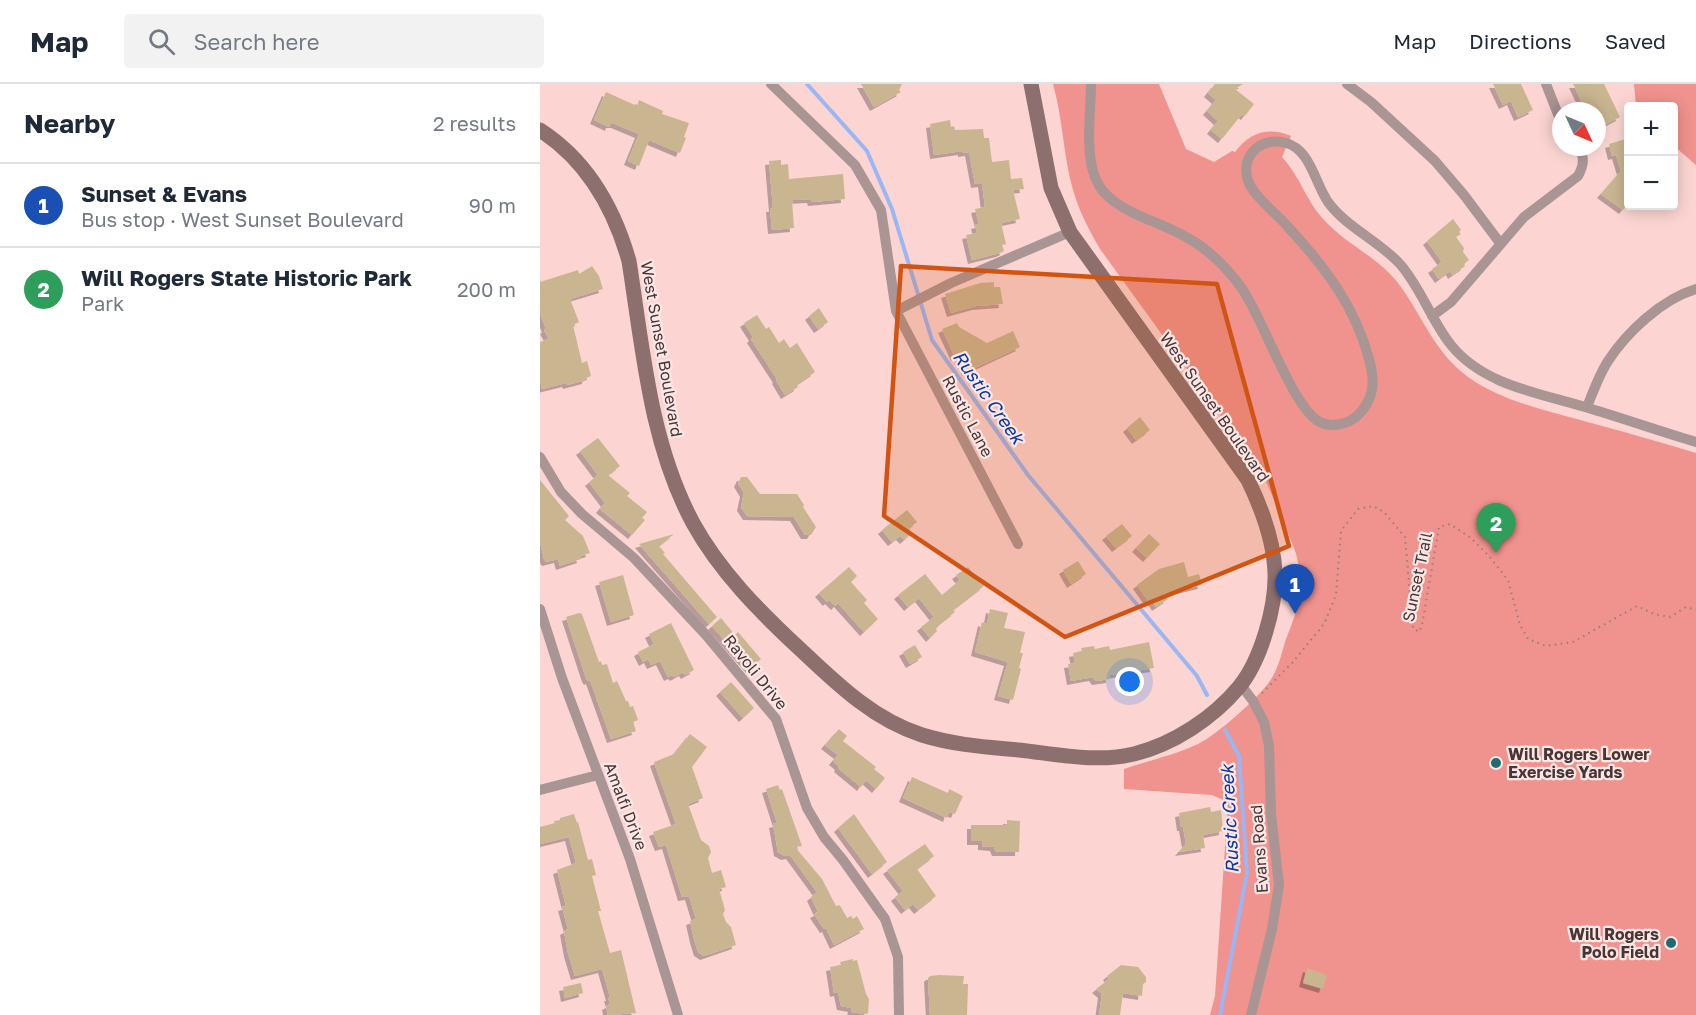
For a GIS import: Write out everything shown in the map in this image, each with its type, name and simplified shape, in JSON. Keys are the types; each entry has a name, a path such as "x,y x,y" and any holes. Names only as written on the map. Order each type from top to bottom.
{"main road":[{"name":"West Sunset Boulevard","path":"540,130 553,138 585,169 600,190 619,230 628,261 656,427 670,472 694,524 716,559 742,592 769,620 873,712 922,735 968,746 1116,757 1148,750 1188,731 1218,708 1241,685 1264,639 1270,618 1275,572 1268,531 1248,480 1070,232 1051,188 1031,84"}],"street":[{"name":"Rustic Lane","path":"771,84 855,165 881,210 896,311 1018,544"},
{"path":"1091,84 1090,148 1093,172 1103,191 1131,212 1206,249 1222,264 1244,291 1303,406 1322,424 1337,426 1354,419 1369,403 1374,386 1372,373 1366,346 1344,297 1314,255 1253,191 1246,177 1247,162 1253,151 1268,140 1293,144 1303,154 1328,202 1342,216 1388,251 1404,268 1450,344 1468,364 1506,383 1696,442"},
{"path":"1347,84 1371,102 1435,161 1500,243"},
{"path":"1546,84 1553,102"},
{"path":"1432,316 1451,302 1479,272 1500,243 1524,217 1578,176 1583,167 1583,156"},
{"path":"896,311 951,283 1070,232"},
{"path":"1587,407 1608,360 1623,341 1657,309 1672,299 1696,289"},
{"name":"Ravoli Drive","path":"540,457 561,492 582,514 634,558 706,635 776,719 807,808 824,837 885,919 898,957 899,1015"},
{"name":"Amalfi Drive","path":"540,609 562,678 630,859 678,1015"},
{"name":"Evans Road","path":"1241,685 1253,701 1266,730 1269,746 1271,814 1280,885 1251,1015"},
{"path":"540,790 598,775"}],"path":[{"name":"Sunset Trail","path":"1258,697 1292,663 1323,624 1335,595 1341,531 1358,509 1373,506 1384,512 1405,537 1413,628 1419,632 1422,626 1439,527 1450,524 1471,538 1508,580 1520,625 1528,639 1546,646 1573,642 1637,606 1654,615 1670,617 1686,607 1696,610"}],"highlighted area":[{"path":"901,266 1217,284 1289,546 1065,637 884,516"}],"shaded area":[{"path":"1053,84 1159,84 1186,149 1214,162 1232,151 1235,152 1246,140 1260,133 1275,132 1291,136 1282,157 1294,172 1319,214 1343,237 1390,274 1407,295 1437,345 1468,377 1497,394 1530,406 1696,453 1696,1015 1210,1015 1215,996 1228,802 1212,795 1124,789 1124,769 1198,744 1226,724 1264,688 1277,667 1298,606 1299,567 1293,546 1260,470 1100,249 1088,228 1073,190"},
{"path":"1634,84 1696,84 1696,165 1678,149 1678,102 1636,102"}],"building":[{"path":"861,84 902,84 899,90 901,92 874,107"},
{"path":"1215,84 1243,84 1235,89 1254,104 1245,116 1242,114 1222,139 1211,130 1218,121 1207,111 1216,100 1208,93"},
{"path":"1493,84 1521,84 1533,110 1518,117 1511,101 1503,105"},
{"path":"1573,84 1604,84 1620,117 1606,124 1606,102 1582,102"},
{"path":"606,92 637,106 639,100 663,111 662,114 689,123 680,153 649,140 639,166 628,161 639,134 615,124 610,124 609,127 594,120"},
{"path":"950,120 951,127 954,126 955,130 983,129 984,138 989,138 992,162 1009,160 1011,179 1022,178 1024,189 1013,190 1020,219 1001,223 1006,244 1002,245 1004,251 1000,253 972,260 966,235 977,233 975,225 979,224 975,209 985,207 982,183 975,184 969,152 934,155 930,124"},
{"path":"1624,140 1623,210 1601,194 1621,171 1616,155 1612,156 1609,144"},
{"path":"781,160 781,165 788,164 789,179 843,174 845,199 812,202 811,199 792,200 794,228 772,230 770,208 773,208 769,161"},
{"path":"1453,219 1461,230 1459,232 1461,234 1456,237 1469,260 1464,264 1465,266 1452,275 1450,271 1439,279 1432,269 1442,262 1427,241"},
{"path":"592,266 599,276 603,289 570,299 579,322 573,325 582,363 587,361 591,376 586,380 542,389 540,342 549,339 540,313 540,282 578,270 579,274"},
{"path":"994,282 994,287 1000,287 1003,304 976,306 951,313 945,294 980,283"},
{"path":"819,308 828,322 818,329 809,316"},
{"path":"757,315 766,329 769,327 779,343 784,339 790,348 797,343 815,372 785,395 751,339 753,337 744,323"},
{"path":"957,323 959,327 987,343 1013,331 1020,347 966,372 958,355 955,357 942,329"},
{"path":"1140,417 1150,430 1136,440 1127,428"},
{"path":"598,438 620,466 608,475 630,493 627,496 647,512 642,518 645,520 632,535 600,509 605,503 589,482 598,475 580,451"},
{"path":"741,477 747,477 760,494 797,494 816,527 811,535 805,535 794,517 747,516 741,507 744,493 738,483"},
{"path":"540,480 569,516 565,520 583,536 590,553 580,556 581,559 560,566 558,559 546,562 544,559 540,541"},
{"path":"907,510 917,522 909,528 912,533 904,540 900,536 892,542 882,530"},
{"path":"1122,524 1132,536 1116,548 1106,536"},
{"path":"674,534 659,546 665,553 663,554 717,617 709,624 639,544"},
{"path":"1149,534 1160,544 1147,558 1136,548"},
{"path":"1078,561 1086,574 1071,584 1063,570"},
{"path":"1184,562 1188,577 1199,574 1202,585 1164,594 1168,599 1156,607 1153,602 1149,602 1137,585 1159,569"},
{"path":"849,567 857,576 851,582 867,600 864,603 878,619 864,632 838,603 835,606 829,600 827,602 819,593"},
{"path":"968,567 984,586 953,610 955,612 941,623 930,638 921,627 934,617 919,598 908,607 898,595 925,574 942,595 960,580 956,575"},
{"path":"623,575 634,615 611,622 599,582"},
{"path":"990,609 1008,613 1004,628 1025,632 1020,653 1023,653 1019,668 1021,669 1013,700 998,696 1008,662 975,652 982,622 987,624"},
{"path":"582,614 599,662 601,661 602,665 607,664 613,683 617,681 626,701 630,707 633,706 638,720 633,722 636,731 611,739 590,680 586,678 566,617"},
{"path":"721,618 735,635 738,632 761,659 750,669 712,626"},
{"path":"671,623 694,670 685,675 683,672 674,677 672,675 668,677 660,661 651,665 648,659 643,662 638,652 654,644 649,634"},
{"path":"1149,642 1154,668 1110,675 1110,679 1096,681 1093,677 1071,681 1068,664 1075,663 1073,653 1082,651 1081,648 1094,646 1095,649 1109,646 1110,650"},
{"path":"915,645 922,657 910,664 903,652"},
{"path":"731,682 754,708 743,718 720,692"},
{"path":"839,729 847,736 843,741 876,767 874,769 885,778 876,789 866,780 861,787 833,761 838,755 825,745"},
{"path":"690,734 707,747 692,767 703,798 688,804 701,840 709,846 711,852 708,858 712,873 721,870 726,887 719,889 725,910 723,914 731,927 736,945 704,956 698,952 694,939 690,921 696,919 689,896 682,897 666,845 659,847 653,832 676,824 654,762 674,754"},
{"path":"912,777 948,793 949,789 963,796 955,814 949,812 947,818 903,798"},
{"path":"778,785 780,790 782,789 802,846 795,847 822,879 836,906 841,907 847,918 851,916 853,919 857,916 864,929 834,945 826,928 824,929 814,914 818,912 811,897 817,892 790,855 785,856 778,852 773,824 777,823 766,789"},
{"path":"1210,807 1211,812 1221,810 1223,831 1203,835 1205,848 1179,852 1186,844 1179,813"},
{"path":"574,814 588,860 592,859 596,875 592,876 601,911 598,911 610,953 621,950 636,1013 608,1015 606,1006 610,1004 608,997 610,997 602,969 575,976 564,931 568,929 562,907 566,906 557,870 576,863 569,837 540,844 540,827"},
{"path":"854,814 887,862 872,874 838,828"},
{"path":"1007,820 1020,821 1019,852 996,852 994,847 982,846 982,841 971,841 971,825 1007,825"},
{"path":"925,844 934,856 917,869 936,896 918,910 913,904 905,910 895,897 903,891 887,870"},
{"path":"853,959 853,961 857,960 869,999 866,1014 851,1012 852,1008 841,1006 838,992 834,993 830,967"},
{"path":"1121,965 1138,967 1146,977 1142,996 1123,993 1120,1015 1099,1015 1102,994 1096,989"},
{"path":"1307,968 1327,975 1323,989 1303,983"},
{"path":"939,975 964,976 963,984 968,984 967,1015 930,1015 928,978"},
{"path":"581,983 583,993 565,998 563,987"}],"waterway":[{"name":"Rustic Creek","path":"807,84 867,151 892,209 932,340 1028,475 1197,676 1207,695"},
{"name":"Rustic Creek","path":"1220,1015 1247,873 1239,756 1225,730"}],"place":[{"name":"Will Rogers State Historic Park","path":"1496,553"},
{"name":"Sunset & Evans","path":"1295,614"},
{"name":"Will Rogers Lower Exercise Yards","path":"1496,763"},
{"name":"Will Rogers Polo Field","path":"1671,943"}]}
